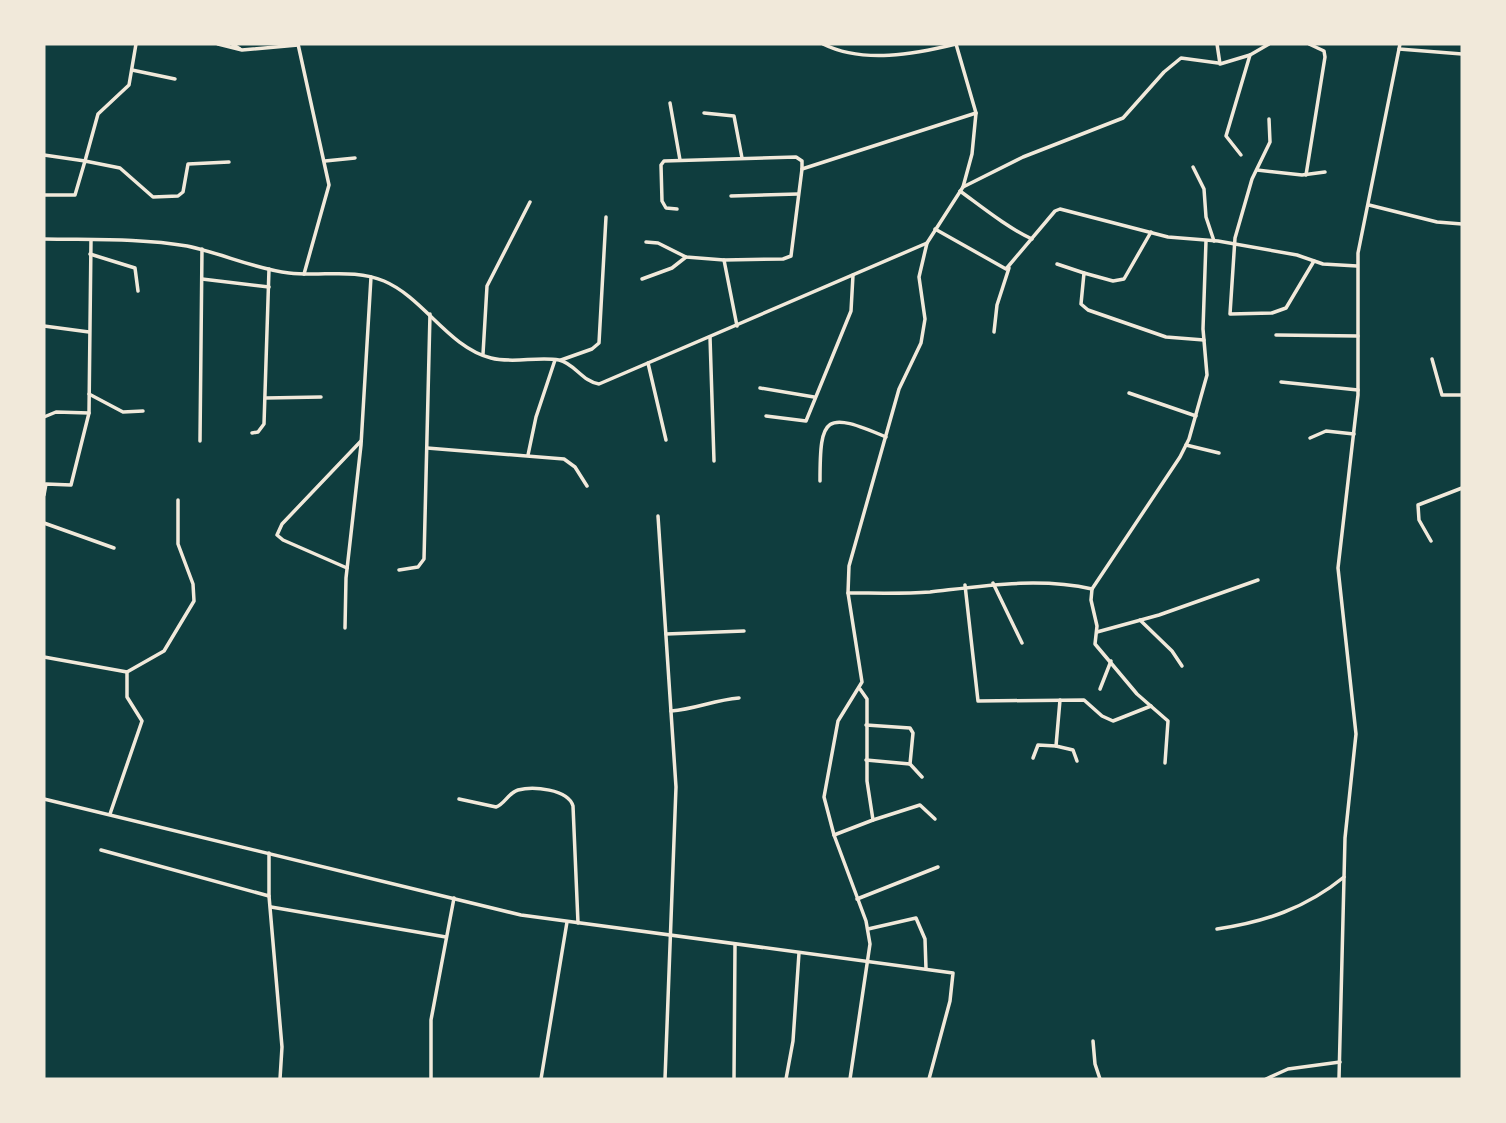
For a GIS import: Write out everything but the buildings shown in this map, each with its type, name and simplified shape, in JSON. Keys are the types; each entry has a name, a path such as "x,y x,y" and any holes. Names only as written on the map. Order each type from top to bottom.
{"street":[{"path":"44,195 75,195 97,114 109,100 127,89 136,44"},
{"path":"218,44 242,50 298,45 325,161 328,196 304,274"},
{"path":"232,44 242,50"},
{"path":"823,44 849,52 874,55 924,51 956,44 976,113 969,171 962,189 927,243 919,277 923,331 899,389 849,566 848,593 862,682 838,721 824,797 834,835 868,929 868,960 850,1079"},
{"path":"1217,44 1218,63"},
{"path":"962,189 1023,157 1123,118 1164,72 1181,58 1229,63 1251,55 1269,44"},
{"path":"1306,175 1325,57 1324,51 1309,44"},
{"path":"1339,1079 1344,877 1356,734 1338,568 1358,390 1357,266 1400,46 1462,54"},
{"path":"1241,155 1226,136 1251,55"},
{"path":"132,70 175,79"},
{"path":"670,103 680,160"},
{"path":"704,113 734,116 742,158"},
{"path":"802,169 976,113"},
{"path":"1269,119 1270,142 1256,170 1234,244 1228,309 1233,316 1272,313 1286,308 1314,261"},
{"path":"44,155 120,168 146,194 161,197 183,192 188,164 229,162"},
{"path":"325,161 355,158"},
{"path":"646,242 658,243 687,257 724,260 783,259 790,256 802,169 799,158 664,161 664,205 677,209"},
{"path":"1193,167 1204,189 1207,222 1214,241"},
{"path":"1256,170 1306,175 1325,172"},
{"path":"962,189 1003,219 1012,229 1032,239"},
{"path":"731,196 798,194"},
{"path":"483,355 487,286 530,202"},
{"path":"1368,205 1437,222 1462,224"},
{"path":"994,332 997,305 1009,268 1060,209 1152,232 1297,255 1314,261 1357,266"},
{"path":"44,239 168,243 269,269 304,274 352,273 371,276 401,290 459,340 483,355 497,359 561,360 592,349 599,343 606,217"},
{"path":"935,229 1004,269 1009,268"},
{"path":"1058,264 1114,281 1124,279 1152,232"},
{"path":"44,495 45,484 71,485 89,414 91,240"},
{"path":"1165,763 1168,721 1137,694 1096,644 1092,589 1186,446 1196,416 1207,374 1204,340 1206,241"},
{"path":"561,360 588,381 599,384 927,243"},
{"path":"200,440 202,250"},
{"path":"90,254 135,268 138,291"},
{"path":"642,279 672,268 687,257"},
{"path":"724,260 737,326"},
{"path":"252,433 263,428 269,269"},
{"path":"1084,273 1080,300 1085,309 1167,337 1204,340"},
{"path":"766,416 804,422 851,311 853,275"},
{"path":"345,628 347,568 361,441 371,276"},
{"path":"202,279 269,287"},
{"path":"399,570 418,567 424,559 430,314"},
{"path":"44,326 89,332"},
{"path":"1276,335 1358,336"},
{"path":"710,337 714,461"},
{"path":"1432,359 1439,391 1445,396 1462,395"},
{"path":"528,455 536,417 555,360"},
{"path":"648,363 666,440"},
{"path":"1281,382 1325,384 1358,390"},
{"path":"760,388 814,397"},
{"path":"1129,393 1196,416"},
{"path":"89,394 123,412 143,411"},
{"path":"266,398 321,397"},
{"path":"44,417 56,412 89,414"},
{"path":"820,481 820,440 826,427 845,420 886,437"},
{"path":"1310,438 1326,431 1354,434"},
{"path":"347,568 283,540 278,535 282,524 361,441"},
{"path":"1186,446 1219,453"},
{"path":"427,448 528,455 570,462 587,486"},
{"path":"1430,541 1419,520 1418,505 1462,488"},
{"path":"44,657 127,672 164,652 194,601 193,584 178,544 178,500"},
{"path":"658,516 676,799 665,1079"},
{"path":"44,523 114,548"},
{"path":"1097,632 1258,580"},
{"path":"848,593 917,592 993,583 1059,584 1092,589"},
{"path":"993,583 1023,643"},
{"path":"965,585 978,701 1088,702 1102,716 1113,721 1151,706"},
{"path":"1140,620 1182,666"},
{"path":"666,634 744,631"},
{"path":"1100,689 1111,661"},
{"path":"110,814 142,721 127,697 127,672"},
{"path":"860,689 867,699 866,760 873,820"},
{"path":"671,710 696,709 711,700 739,698"},
{"path":"1056,746 1060,700"},
{"path":"866,725 910,728 913,733 910,764"},
{"path":"1033,758 1038,745 1056,746 1073,750 1077,761"},
{"path":"866,760 910,764 922,777"},
{"path":"459,799 496,807 518,790 560,792 569,797 573,806 578,923"},
{"path":"44,799 521,915 670,937 868,960 953,974 950,1001 929,1079"},
{"path":"834,835 920,805 935,819"},
{"path":"101,850 269,896"},
{"path":"269,853 269,896 282,1047 280,1079"},
{"path":"857,899 938,867"},
{"path":"1216,929 1256,923 1283,914 1329,890 1344,877"},
{"path":"431,1079 431,1020 454,898"},
{"path":"271,907 446,937"},
{"path":"868,929 916,918 925,939 926,969"},
{"path":"541,1079 567,922"},
{"path":"734,1079 735,945"},
{"path":"786,1079 793,1041 799,953"},
{"path":"1093,1041 1095,1064 1100,1079"},
{"path":"1266,1079 1288,1069 1340,1062"}]}
